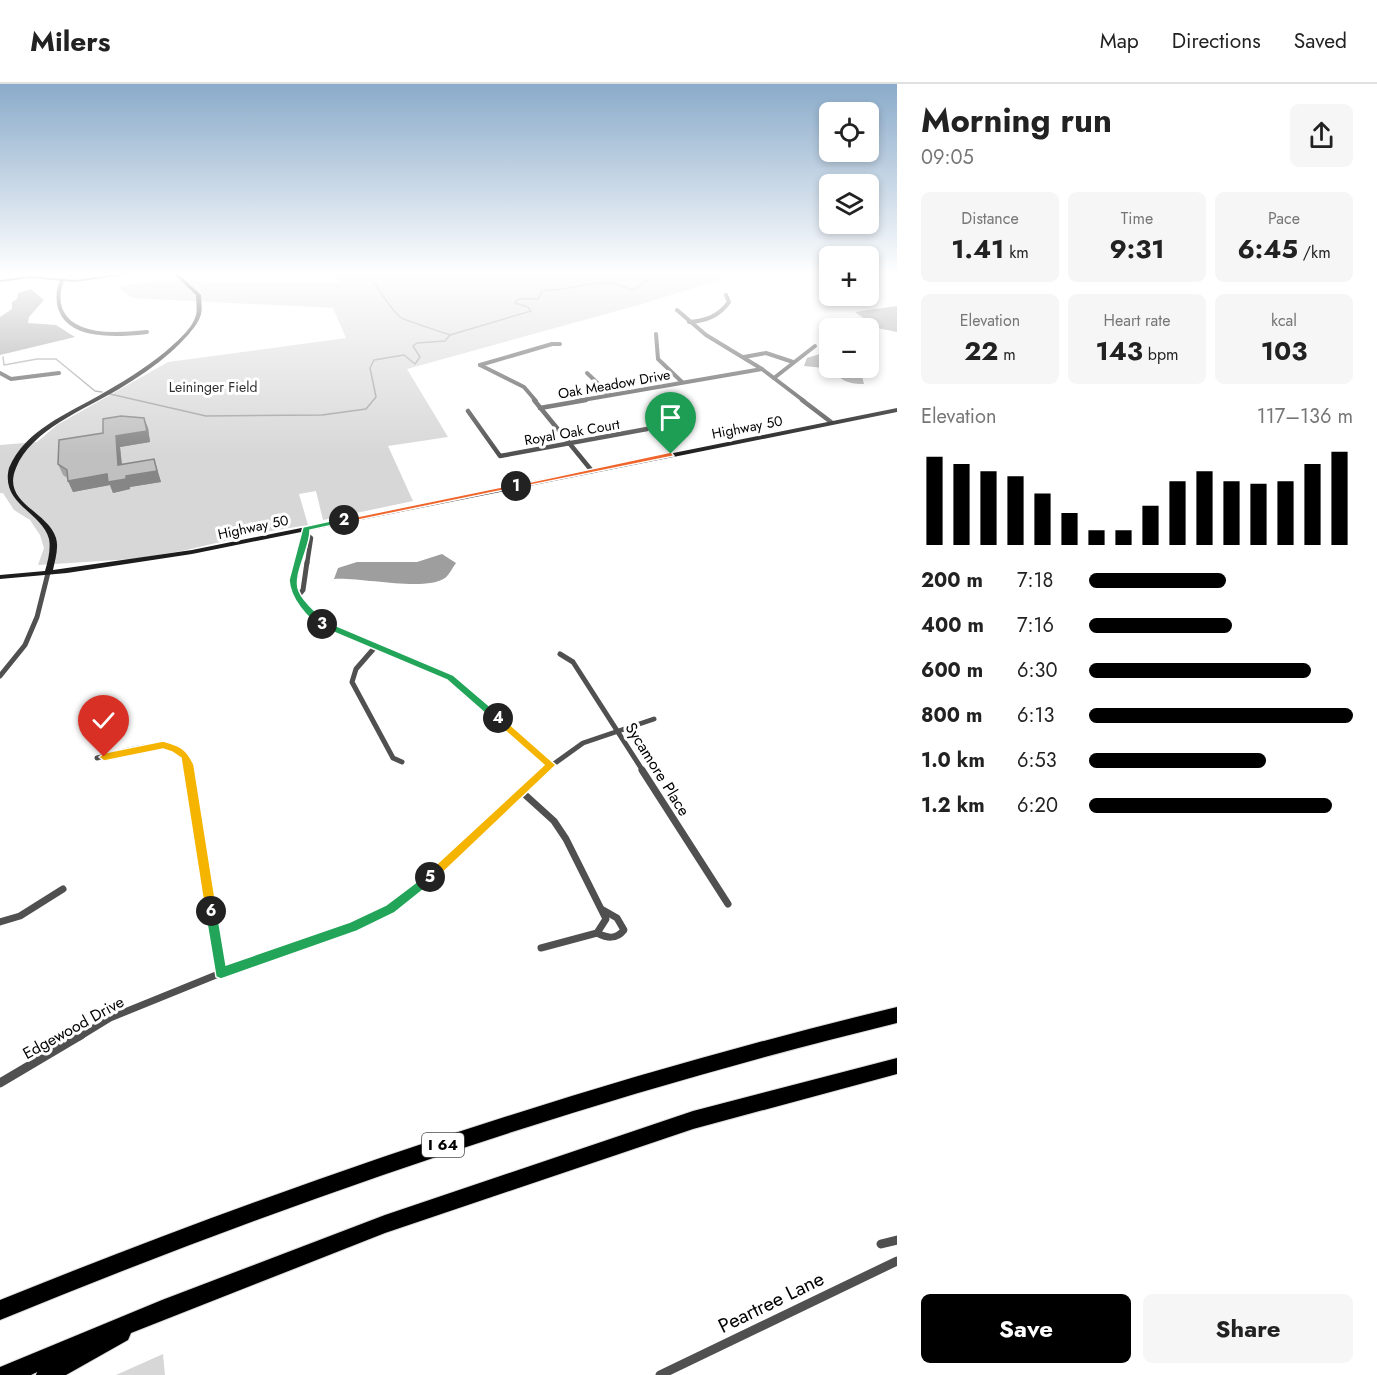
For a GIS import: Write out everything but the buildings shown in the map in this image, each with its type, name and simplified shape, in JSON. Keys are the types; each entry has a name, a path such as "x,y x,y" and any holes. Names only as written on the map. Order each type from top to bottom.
{"highway":[{"name":"I 64","path":"0,1310 276,1203 419,1153 683,1071 897,1015"},
{"path":"6,1375 162,1310 385,1224 693,1120 897,1066"},
{"path":"46,1375 162,1310"}],"main road":[{"path":"48,573 52,538 46,527 20,505 11,489 10,475 18,454 38,434 156,362 189,334"},
{"name":"Highway 50","path":"0,577 48,573 163,557 306,531 897,410"}],"street":[{"path":"656,334 658,359 682,382"},
{"path":"704,334 762,369 831,422"},
{"path":"560,344 552,344 480,365 524,387 592,471"},
{"path":"774,378 793,362 815,349 815,346"},
{"path":"744,357 766,353 793,362"},
{"name":"Oak Meadow Drive","path":"540,408 762,369"},
{"path":"0,373 11,379 59,373"},
{"path":"586,373 610,395"},
{"name":"Royal Oak Court","path":"468,411 500,456 647,429"},
{"path":"306,531 293,580 294,590 310,613 328,627 450,677 551,765"},
{"path":"0,675 25,645 37,617 48,573"},
{"path":"375,646 356,669 352,682 393,758 402,762"},
{"name":"Sycamore Place","path":"560,654 573,662 728,904"},
{"name":"Edgewood Drive","path":"0,1083 110,1018 221,973 342,931 390,909 423,884 551,765 583,743 654,719"},
{"path":"97,758 163,745 175,748 185,756 189,765 221,973"},
{"path":"522,792 554,821 566,839 606,919 597,933"},
{"path":"0,922 20,916 63,890"},
{"path":"541,948 597,933 605,937 615,937 624,930 617,918 603,910"},
{"path":"881,1244 897,1240"},
{"name":"Peartree Lane","path":"660,1375 897,1261"}],"green space":[{"name":"Leininger Field","path":"344,334 533,334 407,369 448,437 388,446 413,501 323,520 316,491 299,494 308,525 133,559 38,565 44,548 40,535 30,520 14,510 3,493 0,493 0,445 37,442 57,425 168,362 346,338"},
{"path":"163,1354 165,1375 116,1375"}],"shaded area":[{"path":"0,334 71,334 75,337 0,355"},
{"path":"819,354 819,368 804,366 807,358"},
{"path":"841,378 862,378 864,384 851,383"},
{"path":"442,554 456,563 445,578 436,582 408,584 334,579 338,568 357,562 417,562"}],"waterway":[{"path":"110,394 206,416 322,415 366,409 376,397 370,368 374,360 404,355 415,364 420,357 413,346 417,343 445,341 450,335"},
{"path":"3,357 4,365 37,359 56,359 95,391 102,392"}],"route":[{"path":"104,757 147,746 163,745 175,748 185,756 189,765 221,973 278,955 352,927 390,909 423,884 551,765 450,677 328,627 310,613 294,590 293,580 306,528 671,454"}]}
